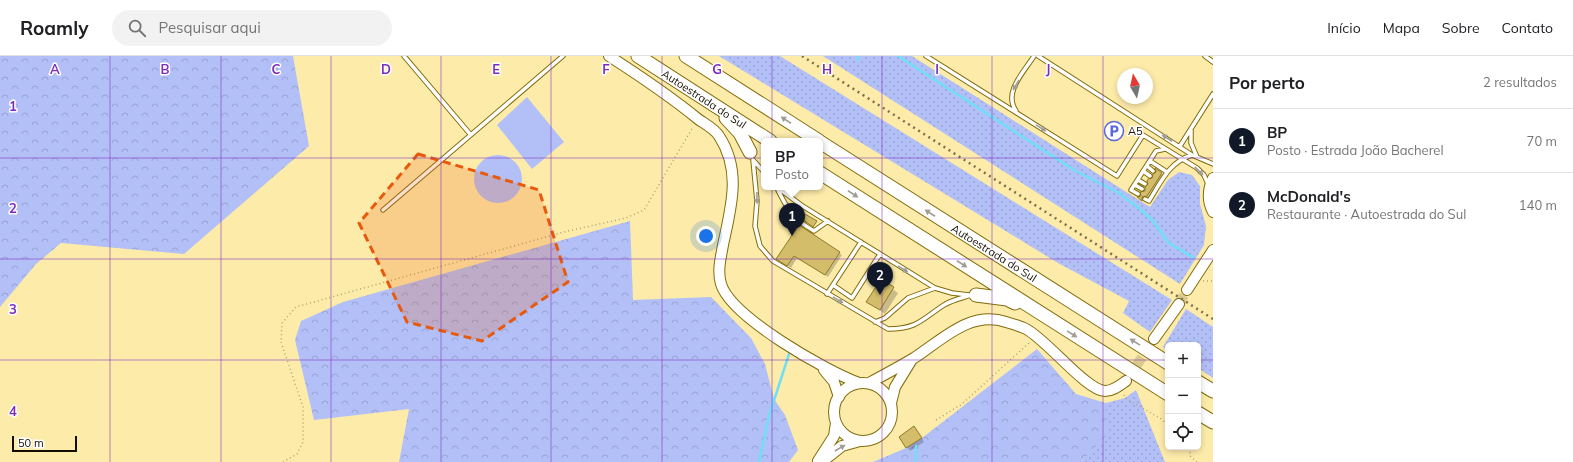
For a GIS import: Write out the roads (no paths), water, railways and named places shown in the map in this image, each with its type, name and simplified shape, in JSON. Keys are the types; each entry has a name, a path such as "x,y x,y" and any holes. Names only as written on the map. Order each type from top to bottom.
{"highway":[{"name":"Autoestrada do Sul","path":"638,56 765,138"},
{"name":"Autoestrada do Sul","path":"686,56 814,138"},
{"path":"694,92 724,117 740,133 751,156"},
{"name":"Autoestrada do Sul","path":"823,144 1165,361"},
{"path":"823,175 1165,392"},
{"path":"973,295 1007,299 1044,316"},
{"path":"1201,384 1213,391"},
{"path":"1200,414 1213,422"}],"street":[{"path":"609,56 666,93 719,135 733,165 733,196 719,264 721,284 733,305 756,323 818,364 880,388 886,394 891,403"},
{"path":"1211,182 1209,198 1213,212"},
{"path":"1187,290 1212,248"},
{"path":"1154,339 1179,304"},
{"path":"817,462 834,436 836,423 834,413 835,402 842,391 851,386 864,383 914,358 952,331 973,320 986,318 1004,321 1027,329 1066,361 1091,386 1104,391 1116,389 1123,383"},
{"path":"822,462 842,446 878,437 888,427 892,418 891,403 897,382 914,358"},
{"path":"818,364 834,382 839,397"},
{"path":"836,423 843,433 852,439 862,441"}],"lane":[{"path":"404,56 470,134"},
{"path":"383,210 563,56"},
{"path":"926,56 1117,176 1143,135 1198,168 1211,182"},
{"path":"1021,115 1012,102 1012,92 1034,56"},
{"path":"1038,56 1192,155 1213,164"},
{"path":"1205,56 1213,62"},
{"path":"1180,146 1213,94"},
{"path":"1192,126 1190,137 1197,157"},
{"path":"1138,194 1132,190 1146,166 1156,151 1165,149"},
{"path":"1145,199 1149,201 1150,195 1162,176 1180,158 1192,155"},
{"path":"751,156 761,168"},
{"path":"751,156 757,201 755,226 760,246 773,261 888,329 903,329 916,326 946,304 973,295"},
{"path":"1150,161 1167,172"},
{"path":"1146,166 1153,171"},
{"path":"1143,172 1150,176"},
{"path":"1138,180 1145,184"},
{"path":"1135,185 1142,189"},
{"path":"778,190 787,210 807,227 814,231 828,221"},
{"path":"782,190 935,288 952,293 973,295"},
{"path":"827,294 861,242"},
{"path":"833,285 852,298 880,254"},
{"path":"875,322 885,318 908,298 935,288"}],"waterway":[{"path":"898,56 1074,170 1119,193 1152,220 1169,243 1194,258"},
{"path":"759,462 769,416 790,351"},
{"path":"916,446 916,462"}],"tunnel":[{"path":"1179,304 1187,290"},
{"path":"1128,378 1151,344"}],"railway":[{"path":"802,56 1213,319"}],"place":[{"name":"A5","path":"1114,131"},
{"name":"BP","path":"792,236"},
{"name":"McDonald's","path":"880,295"}]}
